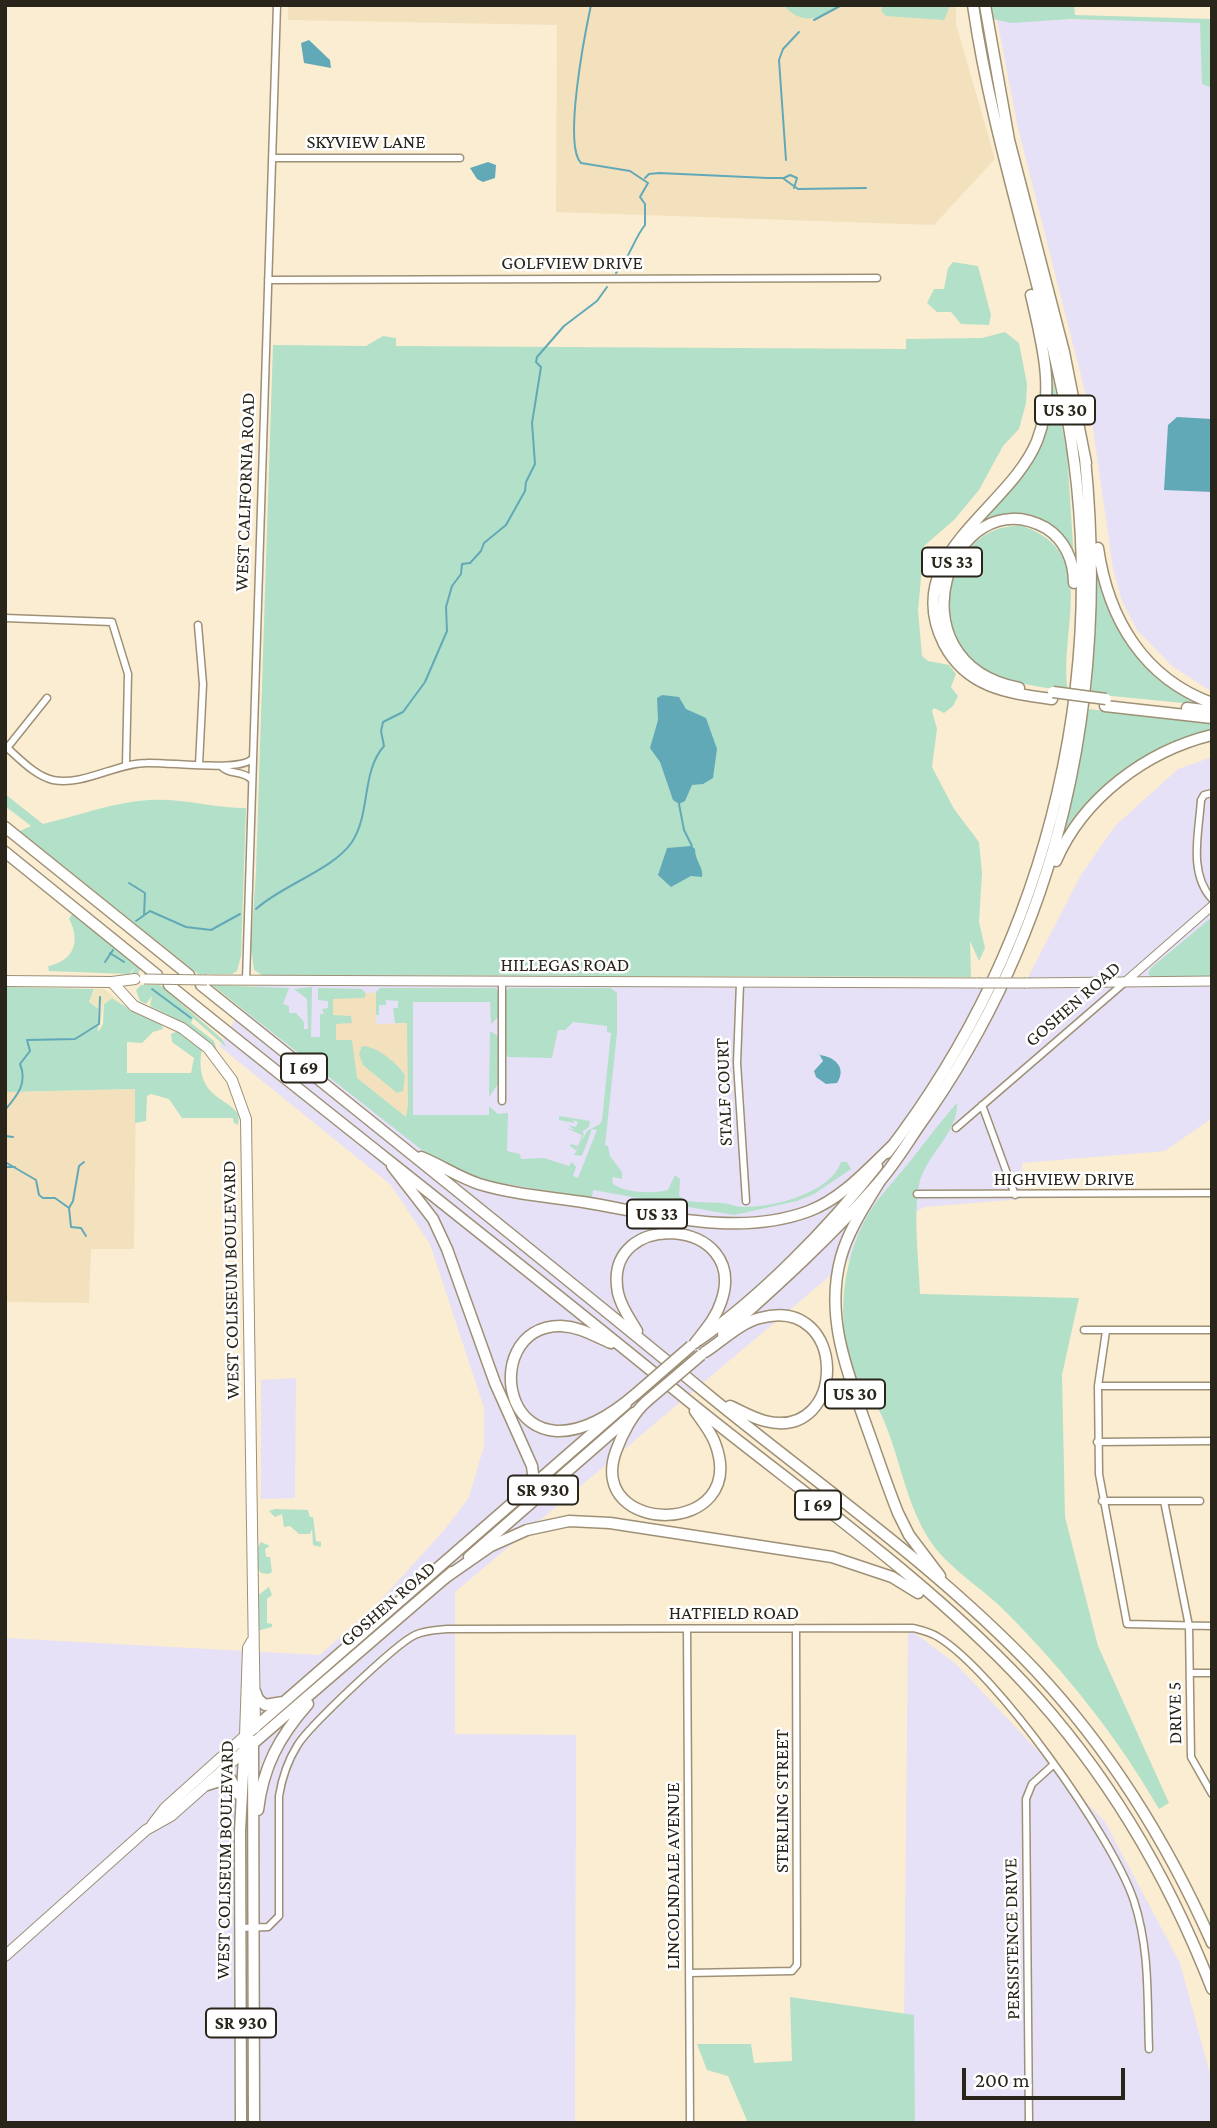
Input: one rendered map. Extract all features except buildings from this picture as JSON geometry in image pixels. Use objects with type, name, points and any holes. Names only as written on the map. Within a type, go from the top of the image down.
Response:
[{"type":"highway","name":"US 30","points":[[627,1350],[588,1331],[559,1326],[547,1328],[532,1335],[521,1346],[510,1375],[511,1390],[523,1415],[546,1431],[576,1431],[600,1421],[635,1395],[802,1249],[857,1191],[930,1092],[1000,967],[1029,895],[1064,772],[1081,641],[1079,522],[1070,440],[1053,350],[988,92],[972,5]]},
{"type":"highway","name":"US 30","points":[[955,1594],[909,1535],[898,1513],[844,1361],[836,1328],[834,1296],[840,1260],[854,1225],[880,1181],[936,1103],[973,1043],[1010,971],[1038,900],[1069,791],[1088,680],[1093,561],[1085,458],[1064,352],[1009,140],[985,5]]},
{"type":"highway","points":[[1010,186],[1047,372],[1046,408],[1037,441],[1020,472],[944,561],[935,592],[935,608],[943,641],[966,673],[992,689],[1052,696]]},
{"type":"highway","points":[[1085,458],[1103,577],[1118,619],[1132,643],[1158,672],[1186,692],[1212,703]]},
{"type":"highway","name":"US 33","points":[[1081,641],[1076,623],[1073,567],[1063,544],[1050,531],[1031,522],[1010,520],[990,525],[965,544],[950,566],[942,591],[944,619],[954,645],[969,664],[993,680],[1052,696],[1212,711]]},
{"type":"highway","points":[[1105,703],[1212,718]]},
{"type":"highway","points":[[1038,900],[1066,841],[1083,817],[1110,789],[1138,767],[1168,750],[1212,736]]},
{"type":"highway","points":[[5,827],[189,975]]},
{"type":"highway","points":[[5,852],[157,975]]},
{"type":"highway","name":"I 69","points":[[169,985],[379,1150],[947,1610],[1024,1683],[1111,1792],[1164,1881],[1212,1989]]},
{"type":"highway","name":"I 69","points":[[201,985],[955,1594],[1038,1673],[1102,1751],[1178,1871],[1212,1943]]},
{"type":"highway","name":"US 33","points":[[407,1151],[456,1175],[502,1190],[690,1220],[734,1223],[775,1221],[811,1210],[860,1177],[892,1146]]},
{"type":"highway","points":[[379,1150],[417,1196],[447,1249],[495,1383],[532,1466],[534,1482]]},
{"type":"highway","points":[[703,1353],[799,1267],[880,1181]]},
{"type":"highway","points":[[639,1337],[618,1292],[621,1264],[627,1252],[649,1235],[676,1231],[700,1240],[710,1248],[719,1260],[724,1274],[725,1288],[718,1311],[693,1345]]},
{"type":"highway","points":[[703,1353],[758,1318],[776,1315],[803,1323],[814,1332],[827,1355],[829,1367],[824,1393],[815,1405],[794,1420],[766,1422],[711,1397]]},
{"type":"highway","name":"GOSHEN ROAD","points":[[248,1741],[340,1668],[703,1353]]},
{"type":"highway","name":"SR 930","points":[[248,1741],[255,1728],[635,1395]]},
{"type":"highway","points":[[645,1403],[619,1444],[612,1461],[614,1476],[623,1498],[651,1516],[669,1518],[702,1504],[713,1491],[719,1474],[715,1442],[688,1400]]},
{"type":"highway","points":[[445,1578],[491,1546],[527,1530],[569,1521],[610,1523],[852,1562],[892,1577],[947,1610]]},
{"type":"highway","name":"SR 930","points":[[254,1855],[258,1808],[270,1756],[286,1729],[340,1668]]},
{"type":"highway","points":[[255,1691],[258,1699],[265,1705],[285,1702]]},
{"type":"highway","name":"WEST COLISEUM BOULEVARD","points":[[248,1741],[254,1855],[254,2123]]},
{"type":"highway","name":"WEST COLISEUM BOULEVARD","points":[[241,2123],[242,1753],[248,1741]]},
{"type":"highway","points":[[207,1785],[230,1778],[235,1785],[241,1808]]},
{"type":"main road","name":"HILLEGAS ROAD","points":[[5,981],[1212,981]]},
{"type":"main road","points":[[132,981],[129,997],[134,1006]]},
{"type":"main road","name":"WEST COLISEUM BOULEVARD","points":[[112,982],[134,1006],[182,1028],[208,1048],[232,1080],[246,1119],[255,1728]]},
{"type":"main road","name":"WEST COLISEUM BOULEVARD","points":[[248,1741],[248,1648],[252,1642]]},
{"type":"main road","name":"GOSHEN ROAD","points":[[5,1956],[152,1825],[164,1808],[248,1741]]},
{"type":"main road","name":"GOSHEN ROAD","points":[[152,1825],[171,1816],[242,1753]]},
{"type":"street","name":"WEST CALIFORNIA ROAD","points":[[246,980],[277,5]]},
{"type":"street","name":"SKYVIEW LANE","points":[[272,158],[460,158]]},
{"type":"street","name":"GOLFVIEW DRIVE","points":[[268,279],[877,278]]},
{"type":"street","points":[[5,618],[112,622],[128,674],[126,765]]},
{"type":"street","points":[[198,625],[202,676],[199,765]]},
{"type":"street","points":[[47,698],[6,747],[33,770],[52,780],[69,780],[126,765],[222,767],[247,764],[252,760]]},
{"type":"street","points":[[222,767],[228,771],[244,773],[251,779]]},
{"type":"street","points":[[1212,793],[1204,795],[1201,800],[1197,868],[1204,891],[1212,899]]},
{"type":"street","points":[[1204,891],[1212,885]]},
{"type":"street","name":"GOSHEN ROAD","points":[[956,1128],[1212,906]]},
{"type":"street","points":[[502,982],[502,1101]]},
{"type":"street","name":"STALF COURT","points":[[740,983],[737,1063],[746,1200]]},
{"type":"street","points":[[982,1105],[1015,1195]]},
{"type":"street","name":"HIGHVIEW DRIVE","points":[[917,1194],[1212,1193]]},
{"type":"street","points":[[1084,1331],[1212,1330]]},
{"type":"street","points":[[1106,1331],[1098,1386],[1097,1442],[1102,1501],[1127,1624],[1212,1626]]},
{"type":"street","points":[[1098,1386],[1212,1386]]},
{"type":"street","points":[[1097,1442],[1212,1441]]},
{"type":"street","points":[[1102,1501],[1200,1501]]},
{"type":"street","name":"DRIVE 5","points":[[1164,1501],[1189,1626],[1191,1757],[1212,1794]]},
{"type":"street","name":"STERLING STREET","points":[[690,1973],[792,1971],[797,1960],[796,1628]]},
{"type":"street","name":"HATFIELD ROAD","points":[[254,1929],[273,1926],[281,1912],[279,1796],[290,1757],[307,1732],[411,1637],[426,1631],[447,1629],[913,1628],[937,1636],[977,1670],[1053,1765],[1116,1857],[1144,1936],[1149,2049]]},
{"type":"street","name":"LINCOLNDALE AVENUE","points":[[688,1629],[690,2123]]},
{"type":"street","points":[[1190,1673],[1212,1673]]},
{"type":"street","name":"PERSISTENCE DRIVE","points":[[1030,2123],[1026,1799],[1032,1784],[1053,1765]]},
{"type":"street","points":[[240,1928],[254,1929]]},
{"type":"shaded area","points":[[288,5],[956,5],[956,24],[995,159],[934,225],[556,212],[557,25],[288,20]]},
{"type":"shaded area","points":[[997,19],[1212,20],[1212,692],[1172,666],[1137,630],[1122,601],[1113,568],[1091,415],[1018,128]]},
{"type":"shaded area","points":[[1212,757],[1212,1118],[1165,1151],[1022,1163],[1021,1199],[924,1207],[869,1243],[455,1592],[455,1734],[576,1735],[575,2123],[5,2123],[5,1638],[320,1655],[378,1603],[446,1528],[469,1497],[484,1446],[484,1408],[430,1244],[391,1185],[219,1046],[262,975],[1027,979],[1081,875],[1115,826],[1178,769]]},
{"type":"shaded area","points":[[333,992],[376,993],[376,1024],[407,1023],[413,1002],[413,1115],[417,1137],[350,1079],[333,1043]]},
{"type":"shaded area","points":[[136,1089],[134,1249],[91,1249],[89,1303],[5,1302],[5,1092]]},
{"type":"shaded area","points":[[296,1378],[295,1498],[261,1499],[261,1380]]},
{"type":"shaded area","points":[[908,1628],[956,1664],[1105,1822],[1180,1963],[1212,2081],[1212,2123],[903,2123]]},
{"type":"green space","points":[[783,5],[839,5],[818,17],[804,18],[790,12]]},
{"type":"green space","points":[[883,5],[950,6],[944,20],[886,16],[881,11]]},
{"type":"green space","points":[[991,5],[1074,5],[1075,15],[1212,19],[1212,88],[1202,84],[1200,23],[1070,19],[1011,23],[993,19]]},
{"type":"green space","points":[[953,262],[978,266],[991,315],[989,325],[961,324],[951,312],[937,312],[927,303],[934,289],[944,289],[948,268]]},
{"type":"green space","points":[[1005,332],[1019,343],[1027,384],[1026,403],[1019,429],[1003,446],[979,490],[954,520],[924,546],[918,610],[922,656],[928,661],[949,665],[956,674],[951,687],[958,696],[953,706],[944,713],[934,708],[932,711],[937,729],[932,767],[954,809],[979,842],[982,873],[979,922],[985,948],[979,961],[970,941],[971,977],[262,975],[254,970],[251,947],[256,871],[273,345],[366,346],[383,336],[396,338],[396,346],[906,349],[906,339],[982,338]]},
{"type":"green space","points":[[1048,352],[1067,453],[1074,560],[1068,544],[1058,532],[1047,523],[1034,518],[1005,518],[975,529],[1011,489],[1037,450],[1050,406]]},
{"type":"green space","points":[[1022,526],[1046,538],[1061,554],[1069,574],[1071,595],[1066,667],[1068,691],[1023,684],[990,672],[963,650],[953,628],[949,604],[952,580],[962,559],[977,541],[997,529]]},
{"type":"green space","points":[[1097,571],[1125,638],[1204,705],[1091,694]]},
{"type":"green space","points":[[1089,709],[1212,724],[1212,733],[1147,759],[1068,834],[1065,833]]},
{"type":"green space","points":[[5,794],[43,824],[136,801],[174,800],[246,808],[241,956],[237,971],[232,974],[198,974],[20,831],[31,826],[5,806]]},
{"type":"green space","points":[[72,914],[143,971],[140,969],[138,975],[131,974],[135,967],[129,974],[49,971],[48,966],[64,960],[73,949],[73,927],[69,919]]},
{"type":"green space","points":[[1212,917],[1212,979],[1153,978],[1148,974],[1151,968]]},
{"type":"green space","points":[[141,985],[160,985],[222,1039],[226,1047],[193,1018],[191,1023],[214,1041],[218,1054],[178,1020],[150,1006],[152,996],[146,1004],[140,1001],[136,990]]},
{"type":"green space","points":[[212,985],[289,988],[283,1004],[289,1006],[289,1013],[296,1013],[304,1022],[304,1029],[308,1029],[307,999],[294,989],[312,987],[311,1037],[320,1037],[320,1014],[324,1014],[322,1009],[328,1008],[328,1001],[318,1000],[318,988],[362,989],[366,994],[364,998],[333,999],[333,1015],[351,1016],[352,1023],[336,1024],[336,1040],[352,1040],[357,1078],[406,1117],[407,1023],[395,1023],[393,1008],[398,1008],[398,1001],[386,1000],[386,1005],[379,1005],[379,1015],[376,1015],[376,992],[380,988],[496,988],[498,1017],[491,1024],[490,1002],[413,1002],[413,1115],[489,1115],[489,1106],[498,1114],[508,1113],[507,1151],[520,1154],[521,1159],[544,1158],[569,1166],[572,1162],[576,1167],[573,1176],[578,1178],[597,1130],[592,1129],[582,1156],[574,1155],[587,1131],[602,1120],[611,1033],[607,1032],[607,1026],[573,1022],[565,1030],[558,1030],[552,1058],[508,1057],[505,1051],[506,991],[509,988],[611,988],[617,993],[617,1033],[605,1145],[622,1172],[622,1179],[612,1177],[613,1184],[632,1191],[662,1191],[668,1190],[675,1175],[680,1179],[679,1196],[684,1200],[754,1207],[784,1201],[813,1190],[835,1173],[841,1162],[847,1162],[851,1169],[814,1194],[797,1201],[734,1215],[593,1190],[592,1198],[482,1180],[432,1158]]},
{"type":"green space","points":[[5,987],[94,989],[89,1002],[99,1009],[98,1032],[103,1024],[104,1004],[112,998],[139,1015],[161,1023],[163,1029],[153,1032],[142,1043],[127,1042],[127,1073],[191,1073],[194,1058],[172,1042],[171,1034],[178,1031],[202,1048],[201,1067],[204,1081],[211,1091],[234,1109],[238,1116],[238,1125],[233,1118],[182,1118],[169,1099],[151,1094],[147,1096],[146,1121],[135,1123],[135,1089],[5,1092]]},
{"type":"green space","points":[[490,1031],[498,1036],[499,1083],[489,1097]]},
{"type":"green space","points":[[362,1046],[380,1052],[397,1065],[405,1075],[403,1091],[397,1093],[363,1065],[359,1054]]},
{"type":"green space","points":[[957,1103],[952,1125],[922,1174],[919,1185],[916,1225],[920,1294],[1079,1298],[1062,1375],[1065,1517],[1098,1646],[1169,1803],[1159,1809],[1126,1756],[1070,1682],[1007,1613],[954,1568],[927,1536],[912,1505],[878,1408],[863,1391],[853,1369],[847,1348],[843,1306],[849,1263],[855,1243],[877,1201]]},
{"type":"green space","points":[[559,1116],[590,1121],[589,1127],[582,1132],[584,1134],[577,1151],[570,1146],[578,1146],[582,1135],[566,1128],[575,1130],[568,1125],[576,1127],[578,1122],[559,1120]]},
{"type":"green space","points":[[308,1510],[310,1517],[313,1517],[316,1541],[321,1542],[321,1547],[313,1545],[312,1529],[310,1534],[299,1534],[290,1526],[284,1527],[282,1514],[275,1517],[269,1511]]},
{"type":"green space","points":[[261,1542],[270,1546],[265,1549],[266,1557],[270,1557],[272,1572],[268,1574],[261,1573],[256,1562]]},
{"type":"green space","points":[[269,1587],[272,1595],[267,1599],[267,1623],[272,1624],[272,1627],[257,1631],[257,1596]]},
{"type":"green space","points":[[790,1997],[914,2015],[915,2123],[748,2123],[728,2076],[707,2070],[697,2044],[751,2044],[754,2063],[792,2061]]},
{"type":"sand","points":[[54,988],[104,989],[125,1006],[112,998],[104,1004],[98,1032],[102,1005],[99,1005],[97,1022],[98,1007],[89,1002],[95,989]]},
{"type":"sand","points":[[130,1009],[164,1024],[165,1028],[157,1023]]},
{"type":"water","points":[[309,40],[330,60],[331,68],[304,63],[301,43]]},
{"type":"water","points":[[488,162],[496,165],[495,178],[483,182],[477,179],[470,168]]},
{"type":"water","points":[[1177,417],[1212,419],[1212,492],[1164,490],[1168,425]]},
{"type":"water","points":[[662,695],[679,697],[686,709],[706,718],[717,749],[713,778],[703,784],[692,785],[685,801],[679,804],[673,800],[660,762],[650,748],[658,720],[657,698]]},
{"type":"water","points":[[691,846],[695,849],[702,877],[691,876],[671,887],[658,875],[667,848]]},
{"type":"water","points":[[817,1050],[820,1055],[838,1064],[841,1073],[837,1083],[826,1084],[816,1077],[814,1071],[823,1061]]},
{"type":"waterway","points":[[591,5],[577,88],[574,135],[576,152],[581,163],[630,171],[648,183],[640,197],[645,204],[645,225],[616,273]]},
{"type":"waterway","points":[[814,20],[840,6]]},
{"type":"waterway","points":[[786,160],[779,60],[783,49],[799,32]]},
{"type":"waterway","points":[[645,178],[649,174],[659,173],[768,178],[784,178],[790,175],[797,178],[794,188]]},
{"type":"waterway","points":[[784,179],[798,189],[866,188]]},
{"type":"waterway","points":[[256,909],[279,892],[333,861],[352,842],[362,818],[372,768],[384,746],[381,731],[383,722],[403,712],[425,682],[447,631],[446,607],[452,586],[461,574],[462,564],[470,563],[481,551],[484,543],[506,525],[525,491],[526,482],[535,464],[532,423],[541,367],[536,362],[537,357],[564,326],[597,301],[607,287]]},
{"type":"waterway","points":[[679,804],[684,830],[692,846]]},
{"type":"waterway","points":[[129,883],[145,893],[144,915]]},
{"type":"waterway","points":[[136,921],[150,911],[186,927],[211,930],[240,914]]},
{"type":"waterway","points":[[105,962],[113,950]]},
{"type":"waterway","points":[[110,953],[124,962]]},
{"type":"waterway","points":[[152,989],[191,1018]]},
{"type":"waterway","points":[[5,1110],[22,1083],[20,1064],[30,1051],[27,1040],[75,1039],[99,1024],[100,997]]},
{"type":"waterway","points":[[5,1136],[13,1137]]},
{"type":"waterway","points":[[5,1162],[36,1180],[39,1195],[43,1198],[55,1198],[69,1208],[73,1201],[79,1166],[84,1162]]},
{"type":"waterway","points":[[5,1167],[15,1167]]},
{"type":"waterway","points":[[69,1208],[71,1227],[81,1228],[86,1236]]}]
